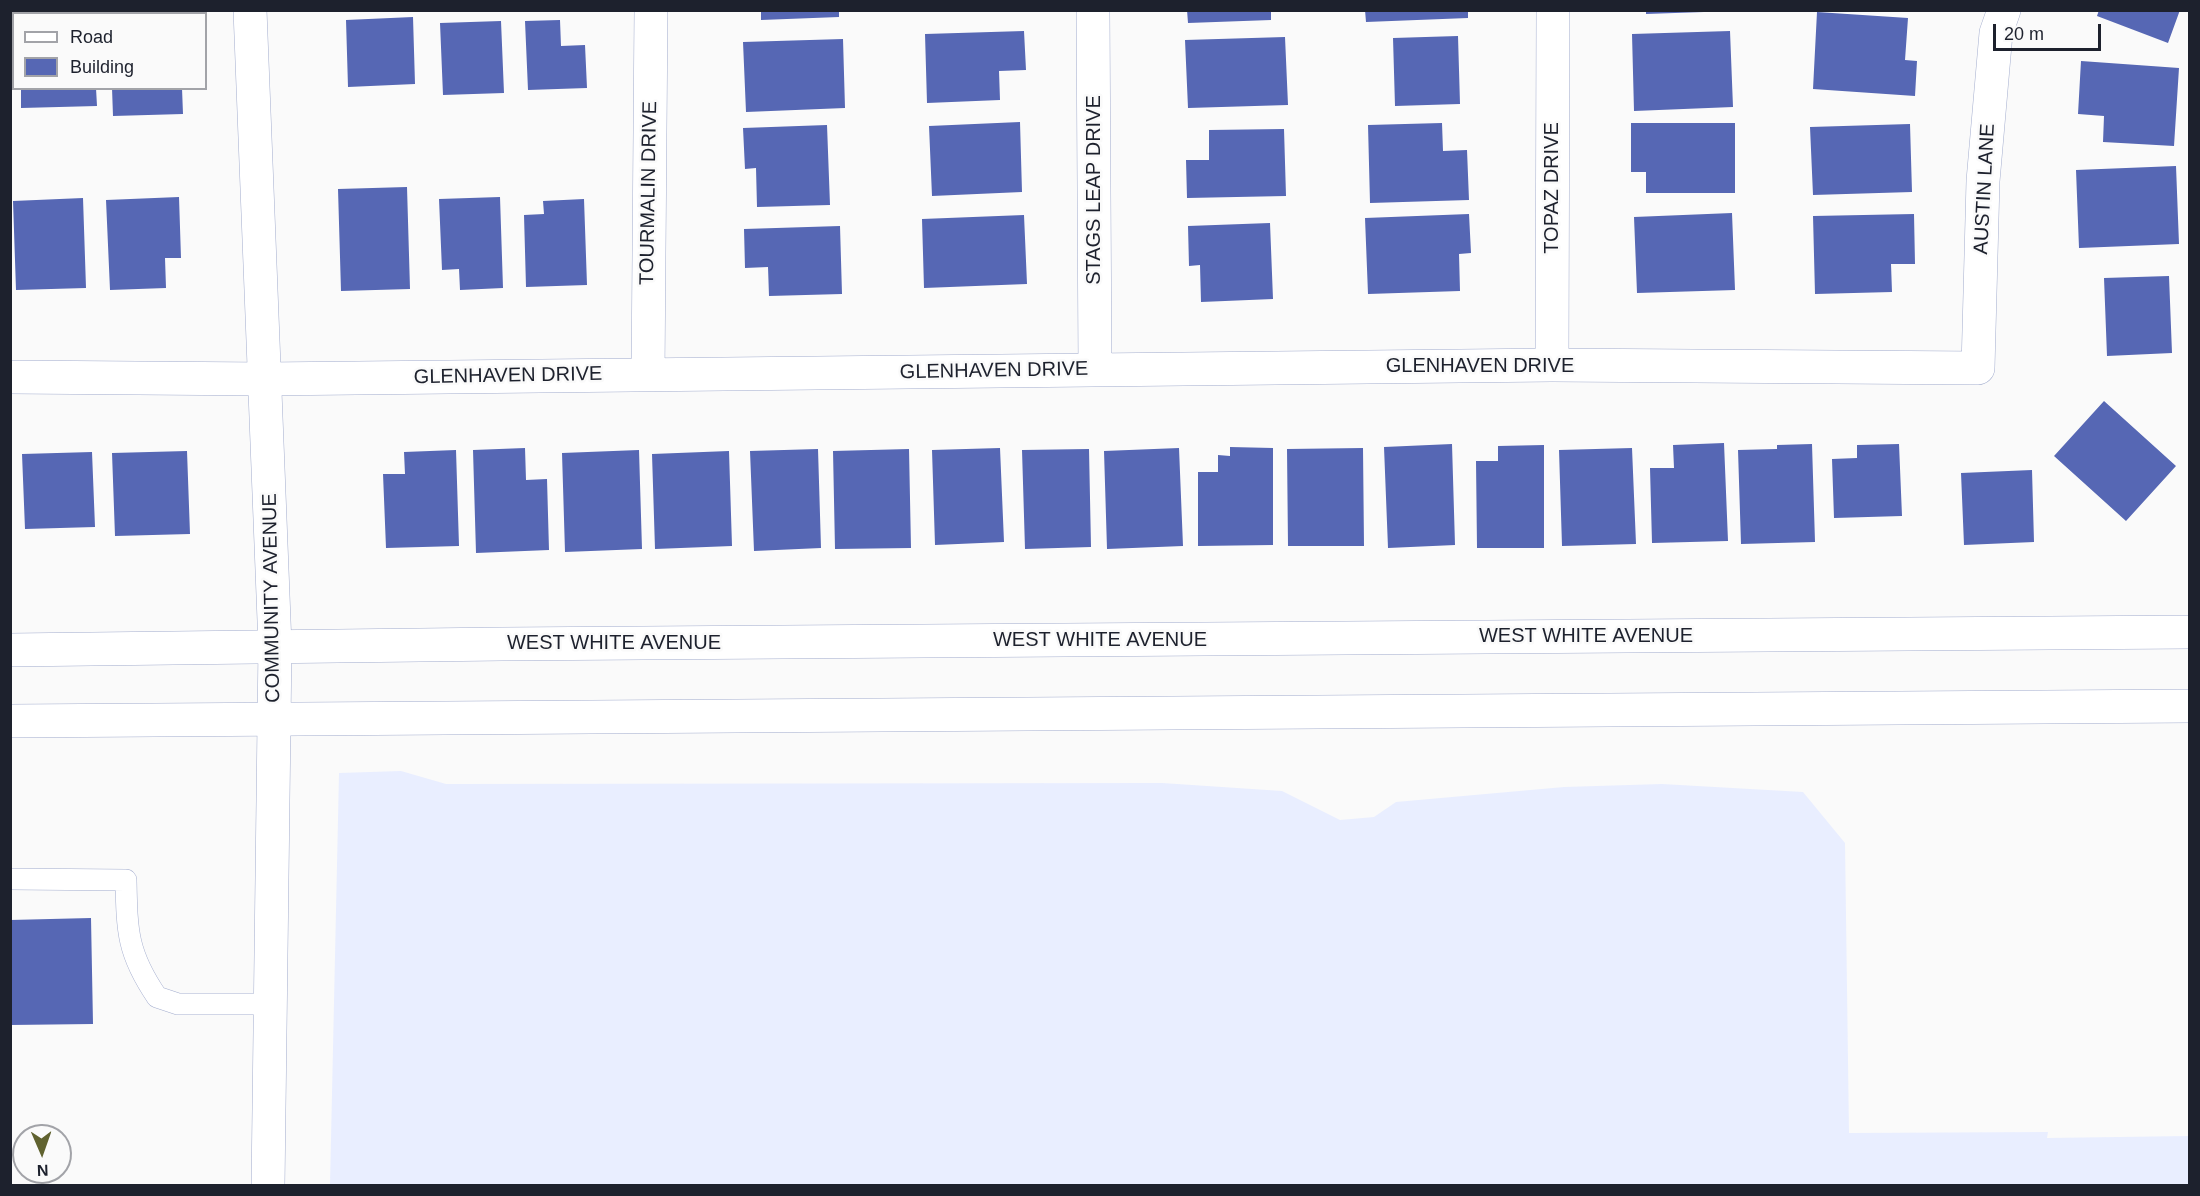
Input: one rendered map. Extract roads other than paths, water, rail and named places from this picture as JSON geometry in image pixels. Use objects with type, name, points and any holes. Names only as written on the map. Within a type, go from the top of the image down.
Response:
[{"type":"street","name":"COMMUNITY AVENUE","points":[[250,10],[275,646],[268,1185]]},
{"type":"street","name":"TOURMALIN DRIVE","points":[[648,375],[651,10]]},
{"type":"street","name":"STAGS LEAP DRIVE","points":[[1093,10],[1095,370]]},
{"type":"street","name":"TOPAZ DRIVE","points":[[1552,365],[1553,10]]},
{"type":"street","name":"AUSTIN LANE","points":[[1978,368],[1983,181],[1996,33],[2004,10]]},
{"type":"street","name":"GLENHAVEN DRIVE","points":[[10,377],[265,379],[1552,365],[1978,368]]},
{"type":"street","name":"WEST WHITE AVENUE","points":[[10,650],[275,646],[2190,632]]},
{"type":"street","points":[[10,721],[274,717],[2190,706]]},
{"type":"lane","points":[[10,879],[126,880],[127,931],[134,957],[157,997],[178,1004],[270,1004]]}]
